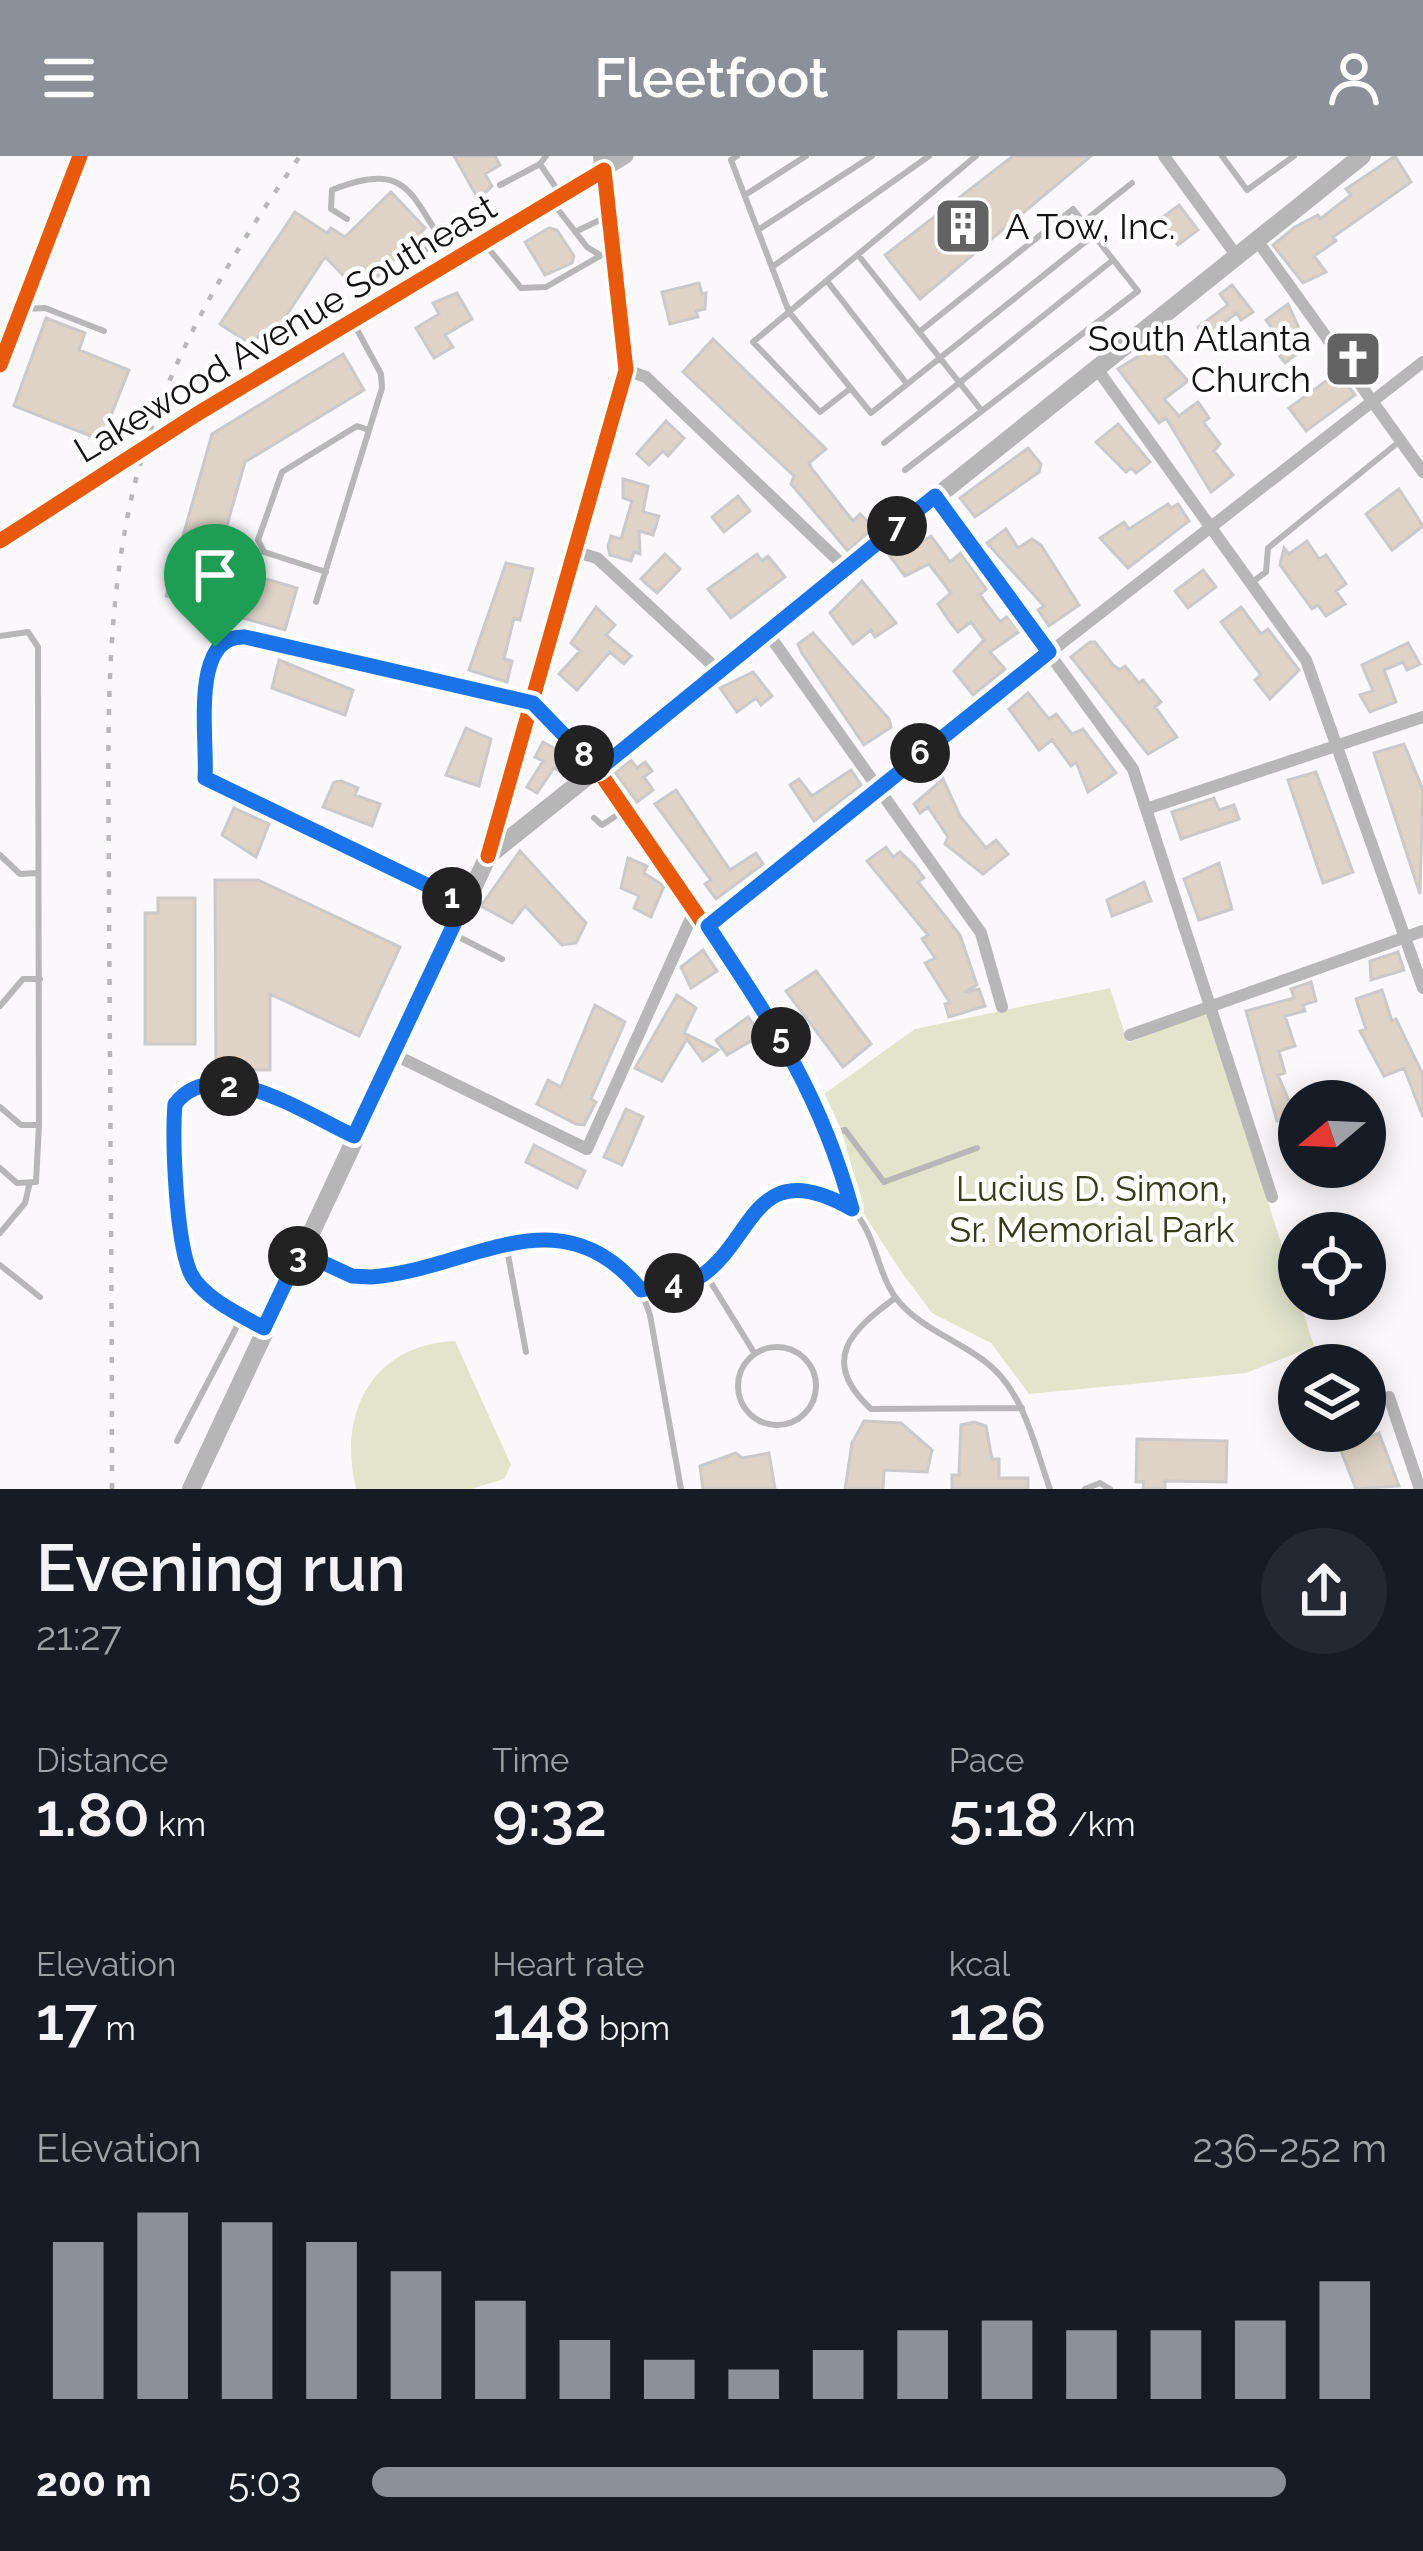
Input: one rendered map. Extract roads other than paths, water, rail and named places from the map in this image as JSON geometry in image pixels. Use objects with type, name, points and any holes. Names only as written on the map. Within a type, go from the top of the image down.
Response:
[{"type":"main road","points":[[488,856],[1361,156]]},
{"type":"main road","points":[[190,1489],[488,856],[626,370],[607,254],[610,215],[603,163]]},
{"type":"street","points":[[0,365],[80,156]]},
{"type":"street","name":"Lakewood Avenue Southeast","points":[[0,541],[197,414],[556,198],[603,163],[626,156]]},
{"type":"street","points":[[1164,156],[1236,255]]},
{"type":"street","points":[[1256,239],[1423,472]]},
{"type":"street","points":[[708,926],[1210,525],[1423,362]]},
{"type":"street","points":[[1096,366],[1306,660],[1423,988]]},
{"type":"street","points":[[626,370],[646,377],[846,568]]},
{"type":"street","points":[[935,496],[1133,769],[1272,1197]]},
{"type":"street","points":[[576,552],[597,558],[719,671]]},
{"type":"street","points":[[767,632],[981,933],[1002,1007]]},
{"type":"street","points":[[464,903],[205,778],[208,663],[215,647],[231,636],[533,703],[598,770],[797,1060],[831,1134],[852,1209]]},
{"type":"street","points":[[1146,809],[1423,717]]},
{"type":"street","points":[[392,1054],[586,1149],[696,907]]},
{"type":"street","points":[[1130,1035],[1423,931]]},
{"type":"street","points":[[1389,1397],[1416,1454],[1420,1489]]},
{"type":"lane","points":[[737,156],[731,160],[789,312],[871,413],[1094,236]]},
{"type":"lane","points":[[745,195],[806,156]]},
{"type":"lane","points":[[758,230],[872,156]]},
{"type":"lane","points":[[772,267],[929,156]]},
{"type":"lane","points":[[851,388],[820,412],[753,342],[976,156]]},
{"type":"lane","points":[[1225,157],[1247,190],[1294,156]]},
{"type":"lane","points":[[484,242],[520,288],[546,287],[607,254],[575,232],[543,160],[500,185]]},
{"type":"lane","points":[[347,219],[331,209],[332,190],[366,171],[397,174],[411,185],[456,259]]},
{"type":"lane","points":[[1083,222],[1132,183]]},
{"type":"lane","points":[[905,470],[1138,291],[1073,209],[919,332]]},
{"type":"lane","points":[[575,232],[610,215]]},
{"type":"lane","points":[[401,268],[440,239]]},
{"type":"lane","points":[[858,255],[982,411]]},
{"type":"lane","points":[[884,443],[1113,260]]},
{"type":"lane","points":[[827,280],[907,384]]},
{"type":"lane","points":[[22,309],[45,308],[104,331]]},
{"type":"lane","points":[[316,602],[382,388],[381,374],[352,321]]},
{"type":"lane","points":[[326,572],[264,552],[258,540],[275,483],[282,472],[357,426],[369,430]]},
{"type":"lane","points":[[1251,583],[1266,572],[1268,548],[1401,440]]},
{"type":"lane","points":[[0,636],[28,632],[38,647],[40,979],[39,1171],[25,1203],[0,1233]]},
{"type":"lane","points":[[595,818],[602,825],[626,809]]},
{"type":"lane","points":[[0,855],[20,874],[38,873]]},
{"type":"lane","points":[[450,932],[502,959]]},
{"type":"lane","points":[[0,1006],[23,979],[40,979]]},
{"type":"lane","points":[[264,1328],[242,1316],[190,1272],[176,1163],[175,1104],[187,1089],[204,1084],[249,1088],[354,1136]]},
{"type":"lane","points":[[0,1107],[21,1125],[39,1125]]},
{"type":"lane","points":[[831,1134],[845,1130],[857,1139],[884,1182],[977,1148]]},
{"type":"lane","points":[[0,1168],[29,1185]]},
{"type":"lane","points":[[641,1290],[705,1273],[760,1202],[796,1192],[836,1199],[852,1209],[871,1233],[895,1298],[913,1316],[990,1365],[1022,1408],[1049,1489]]},
{"type":"lane","points":[[300,1252],[352,1276],[371,1277],[544,1238],[575,1244],[611,1262],[641,1290],[681,1489]]},
{"type":"lane","points":[[506,1244],[526,1352]]},
{"type":"lane","points":[[0,1264],[40,1297]]},
{"type":"lane","points":[[705,1273],[755,1354]]},
{"type":"lane","points":[[895,1298],[855,1328],[846,1345],[848,1375],[871,1409],[992,1412],[1022,1408]]},
{"type":"lane","points":[[176,1441],[242,1316]]},
{"type":"lane","points":[[790,1348],[812,1367],[816,1396],[802,1418],[775,1426],[760,1422],[743,1406],[740,1373],[755,1354],[790,1348]]},
{"type":"lane","points":[[1085,1489],[1100,1483],[1110,1489]]},
{"type":"railway","points":[[112,1489],[109,723],[122,547],[149,435],[178,361],[234,256],[300,156]]},
{"type":"place","name":"A Tow, Inc.","points":[[963,226]]},
{"type":"place","name":"South Atlanta Church","points":[[1353,359]]},
{"type":"park label","name":"Lucius D. Simon, Sr. Memorial Park","points":[[1092,1208]]}]
